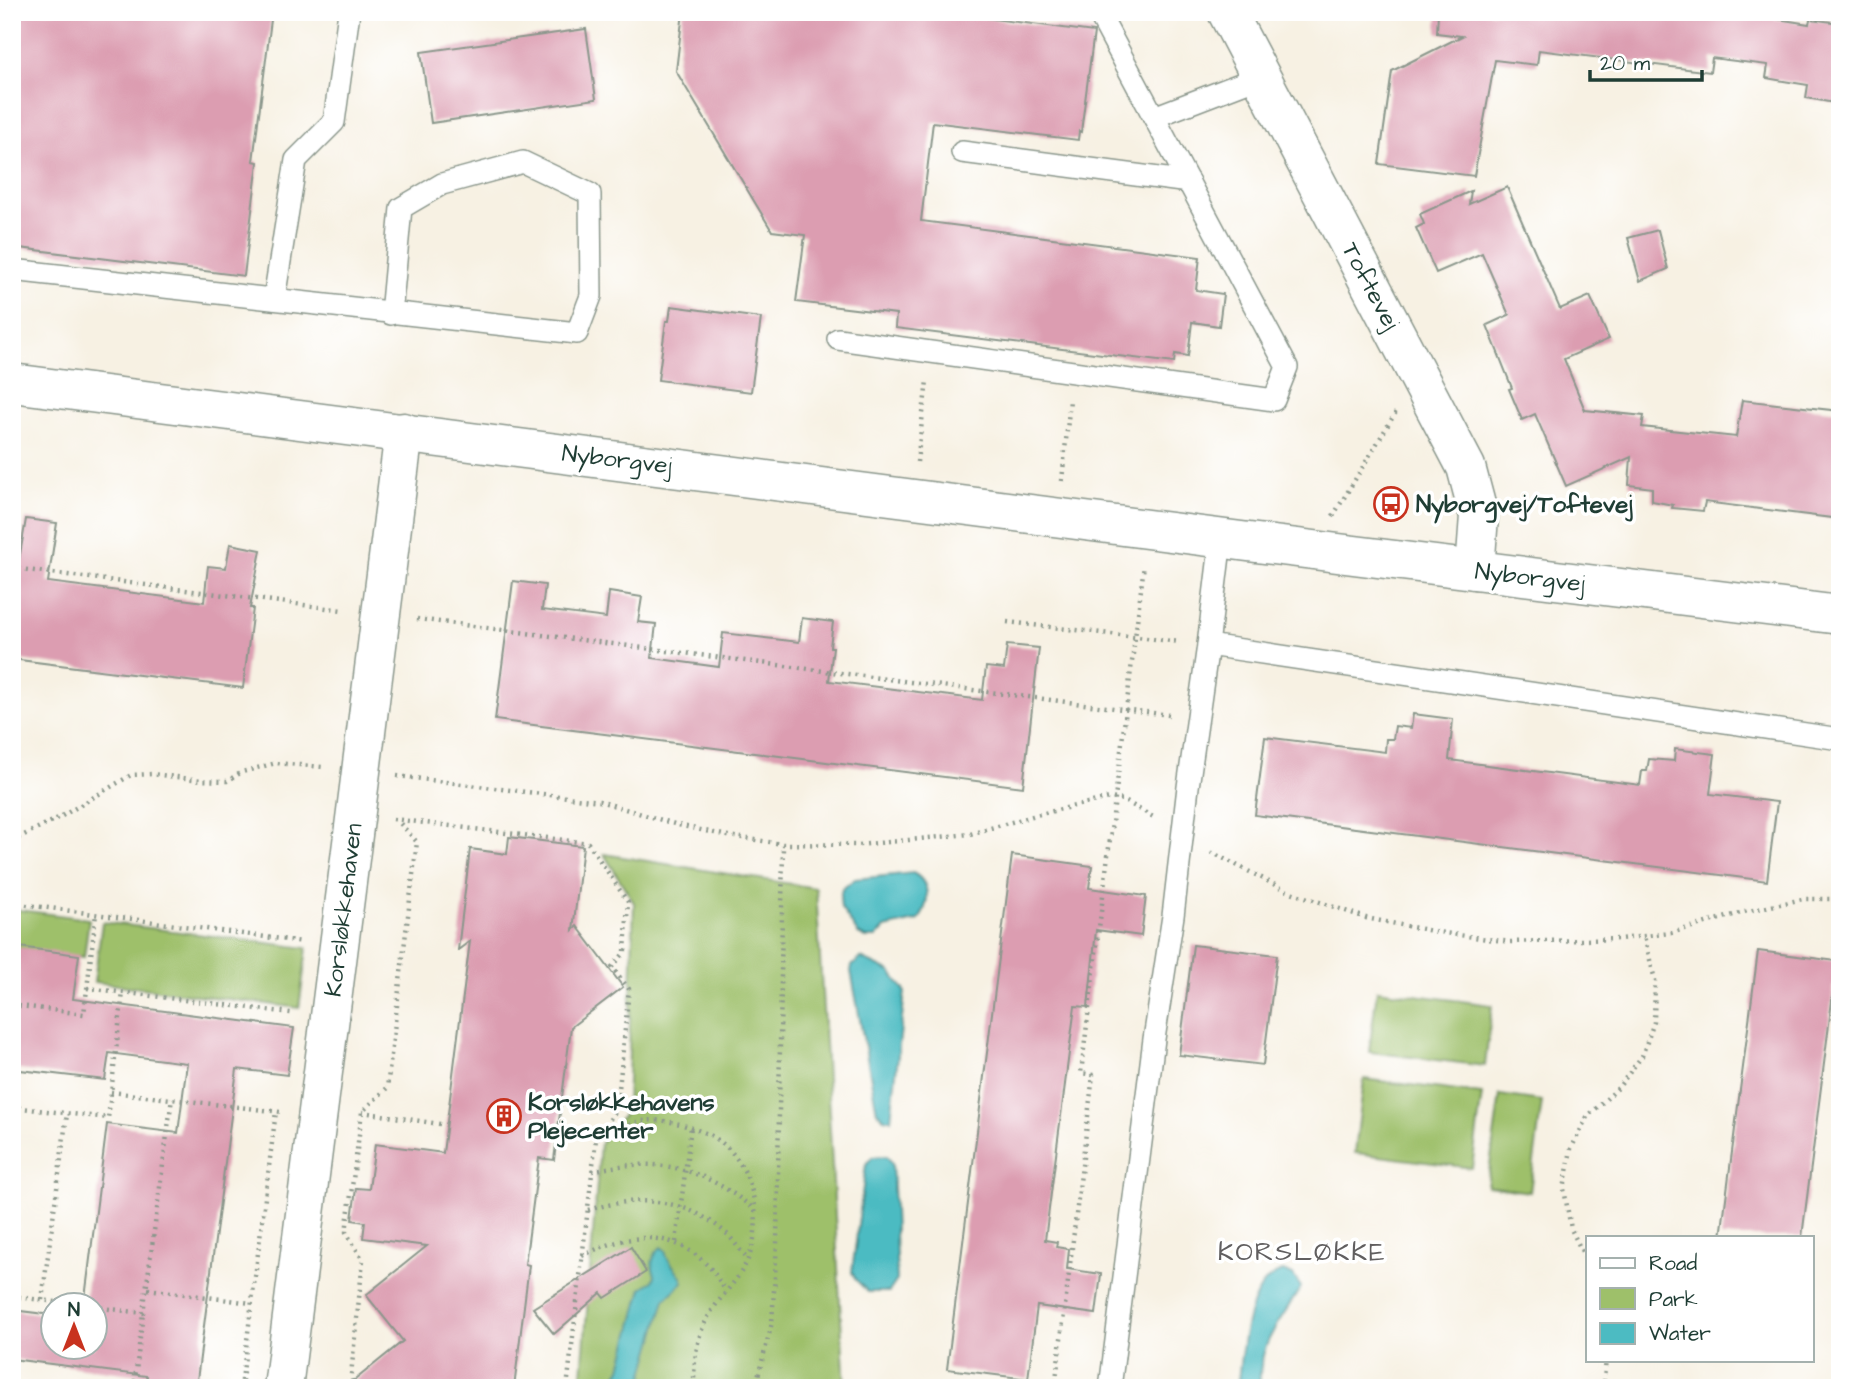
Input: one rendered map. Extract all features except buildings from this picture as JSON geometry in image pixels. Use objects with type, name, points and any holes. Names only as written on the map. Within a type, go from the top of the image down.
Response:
[{"type":"street","name":"Toftevej","points":[[1227,12],[1466,467],[1479,516],[1475,570]]},
{"type":"street","name":"Nyborgvej","points":[[12,383],[1221,539],[1840,615]]},
{"type":"street","name":"Korsløkkehaven","points":[[284,1388],[404,432]]},
{"type":"lane","points":[[274,299],[296,160],[334,122],[349,12]]},
{"type":"lane","points":[[838,340],[1274,400],[1287,367],[1098,12]]},
{"type":"lane","points":[[1154,117],[1261,76]]},
{"type":"lane","points":[[962,152],[1189,183]]},
{"type":"lane","points":[[12,270],[391,314],[576,332],[591,296],[590,194],[523,162],[442,184],[401,208],[391,314]]},
{"type":"lane","points":[[1110,1388],[1221,539]]},
{"type":"lane","points":[[1208,645],[1840,739]]},
{"type":"path","points":[[912,498],[931,352]]},
{"type":"path","points":[[1058,516],[1073,371]]},
{"type":"path","points":[[1312,550],[1418,376]]},
{"type":"path","points":[[1055,1388],[1093,1075],[1081,1073],[1128,710],[1148,529]]},
{"type":"path","points":[[12,568],[1198,719]]},
{"type":"path","points":[[1007,622],[1208,645]]},
{"type":"path","points":[[12,841],[62,816],[131,775],[152,774],[227,781],[242,772],[276,763],[599,802],[678,825],[783,844],[858,845],[946,838],[1109,798],[1123,800],[1214,854],[1285,890],[1366,918],[1437,932],[1510,942],[1620,939],[1671,933],[1744,912],[1803,899],[1840,899]]},
{"type":"path","points":[[355,815],[588,843],[628,902],[625,951],[612,967],[629,989],[617,1109],[596,1139],[567,1388]]},
{"type":"path","points":[[354,1388],[351,1375],[363,1260],[346,1232],[362,1112],[387,1088],[417,842],[397,820]]},
{"type":"path","points":[[755,1388],[772,1323],[777,1243],[783,844]]},
{"type":"path","points":[[12,903],[339,947]]},
{"type":"path","points":[[12,1005],[84,1014],[96,914]]},
{"type":"path","points":[[1586,1260],[1572,1229],[1564,1189],[1572,1149],[1587,1117],[1618,1088],[1642,1056],[1654,1023],[1655,980],[1644,936]]},
{"type":"path","points":[[87,988],[330,1017]]},
{"type":"path","points":[[12,1107],[108,1118],[123,992]]},
{"type":"path","points":[[111,1091],[286,1112],[319,1107],[446,1125]]},
{"type":"path","points":[[135,1388],[172,1098]]},
{"type":"path","points":[[12,1163],[19,1108]]},
{"type":"path","points":[[241,1388],[276,1111]]},
{"type":"path","points":[[43,1292],[67,1114]]},
{"type":"path","points":[[596,1139],[622,1124],[652,1119],[691,1127],[715,1136],[740,1161],[754,1194],[757,1229],[748,1260],[704,1324],[694,1361],[694,1388]]},
{"type":"path","points":[[676,1242],[691,1127]]},
{"type":"path","points":[[592,1171],[620,1165],[648,1164],[686,1169],[732,1190],[755,1210]]},
{"type":"path","points":[[588,1210],[614,1202],[642,1200],[681,1206],[701,1215],[727,1235],[748,1260]]},
{"type":"path","points":[[582,1256],[608,1243],[636,1237],[676,1242],[710,1269],[726,1291]]},
{"type":"path","points":[[148,1289],[293,1309]]},
{"type":"path","points":[[12,1296],[38,1299]]},
{"type":"path","points":[[108,1309],[144,1313]]},
{"type":"path","points":[[1603,1388],[1606,1362]]},
{"type":"green space","points":[[604,854],[816,888],[845,1388],[581,1388],[600,1144],[627,1110],[634,903]]},
{"type":"green space","points":[[12,909],[89,919],[84,957],[12,947]]},
{"type":"green space","points":[[102,922],[307,948],[299,1008],[94,982]]},
{"type":"green space","points":[[1377,990],[1492,1005],[1485,1066],[1369,1052]]},
{"type":"green space","points":[[1364,1079],[1482,1094],[1472,1168],[1355,1153]]},
{"type":"green space","points":[[1500,1095],[1542,1101],[1530,1192],[1487,1186]]},
{"type":"water","points":[[913,873],[923,882],[927,894],[919,920],[885,928],[876,938],[866,938],[858,934],[841,908],[842,889],[855,879]]},
{"type":"water","points":[[861,958],[891,972],[905,991],[891,1119],[885,1119],[877,1112],[851,971],[852,966]]},
{"type":"water","points":[[887,1156],[892,1163],[897,1280],[889,1292],[868,1292],[852,1272],[866,1164],[872,1157]]},
{"type":"water","points":[[661,1247],[683,1282],[665,1299],[640,1388],[609,1388],[621,1368],[642,1288],[653,1281],[653,1260]]},
{"type":"water","points":[[1283,1271],[1293,1275],[1301,1287],[1266,1346],[1260,1372],[1260,1388],[1237,1388],[1243,1339],[1253,1304],[1260,1289],[1270,1278]]},
{"type":"place","name":"Nyborgvej/Toftevej","points":[[1391,504]]},
{"type":"place","name":"Korsløkkehavens Plejecenter","points":[[504,1116]]},
{"type":"district","name":"KORSLØKKE","points":[[1302,1251]]}]
